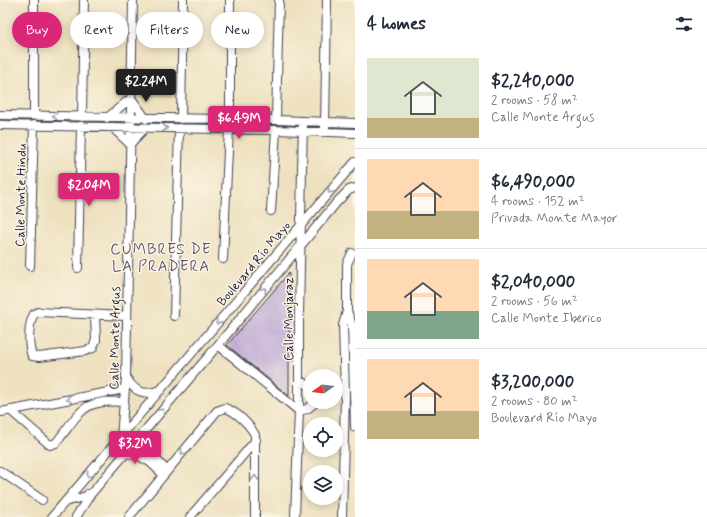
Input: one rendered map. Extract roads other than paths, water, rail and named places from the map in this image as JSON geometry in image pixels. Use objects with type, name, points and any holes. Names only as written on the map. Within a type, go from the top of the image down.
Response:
[{"type":"street","points":[[34,0],[34,116]]},
{"type":"street","points":[[82,117],[84,0]]},
{"type":"street","name":"Calle Monte Argus","points":[[121,437],[126,376],[133,0]]},
{"type":"street","points":[[181,119],[183,0]]},
{"type":"street","points":[[230,0],[230,119]]},
{"type":"street","points":[[276,120],[279,0]]},
{"type":"street","points":[[325,132],[327,0]]},
{"type":"street","points":[[107,118],[132,98],[146,119]]},
{"type":"street","points":[[0,115],[130,119],[276,120],[355,123]]},
{"type":"street","name":"Calle Monjaraz","points":[[295,517],[300,381],[300,246],[302,225],[303,122]]},
{"type":"street","points":[[0,125],[276,130],[355,133]]},
{"type":"street","name":"Calle Monte Hindu","points":[[30,266],[34,125]]},
{"type":"street","points":[[78,268],[81,126]]},
{"type":"street","points":[[112,127],[130,144],[145,128]]},
{"type":"street","points":[[174,316],[179,128]]},
{"type":"street","points":[[223,259],[229,129]]},
{"type":"street","points":[[271,211],[276,130]]},
{"type":"street","name":"Boulevard Río Mayo","points":[[52,517],[116,444],[355,162]]},
{"type":"street","name":"Boulevard Río Mayo","points":[[76,517],[90,495],[337,202],[349,190],[355,188]]},
{"type":"street","points":[[342,517],[345,395],[343,325],[347,311],[347,264],[352,253]]},
{"type":"street","points":[[347,311],[352,325],[355,427]]},
{"type":"street","points":[[95,315],[96,340],[93,348],[85,351],[39,357],[32,356],[30,346],[31,321],[34,314],[43,312],[126,316]]},
{"type":"street","points":[[218,345],[299,411],[307,409]]},
{"type":"street","points":[[126,376],[133,388],[139,392],[146,394],[161,390]]},
{"type":"street","points":[[169,380],[178,391]]},
{"type":"street","points":[[345,395],[353,387]]},
{"type":"street","points":[[1,412],[94,399],[125,389]]},
{"type":"street","points":[[345,395],[354,404]]},
{"type":"street","points":[[10,410],[46,443],[54,444],[86,406],[94,399],[124,402]]},
{"type":"street","points":[[129,517],[217,411],[222,408],[233,412],[249,426],[256,440],[254,516]]},
{"type":"street","points":[[143,432],[149,452],[166,473]]},
{"type":"street","points":[[190,517],[256,440]]},
{"type":"street","points":[[116,444],[126,453],[144,459],[166,473]]},
{"type":"street","points":[[0,471],[42,500]]},
{"type":"street","points":[[79,486],[90,495]]},
{"type":"street","points":[[65,502],[90,495]]},
{"type":"district","name":"CUMBRES DE LA PRADERA","points":[[161,258]]}]
